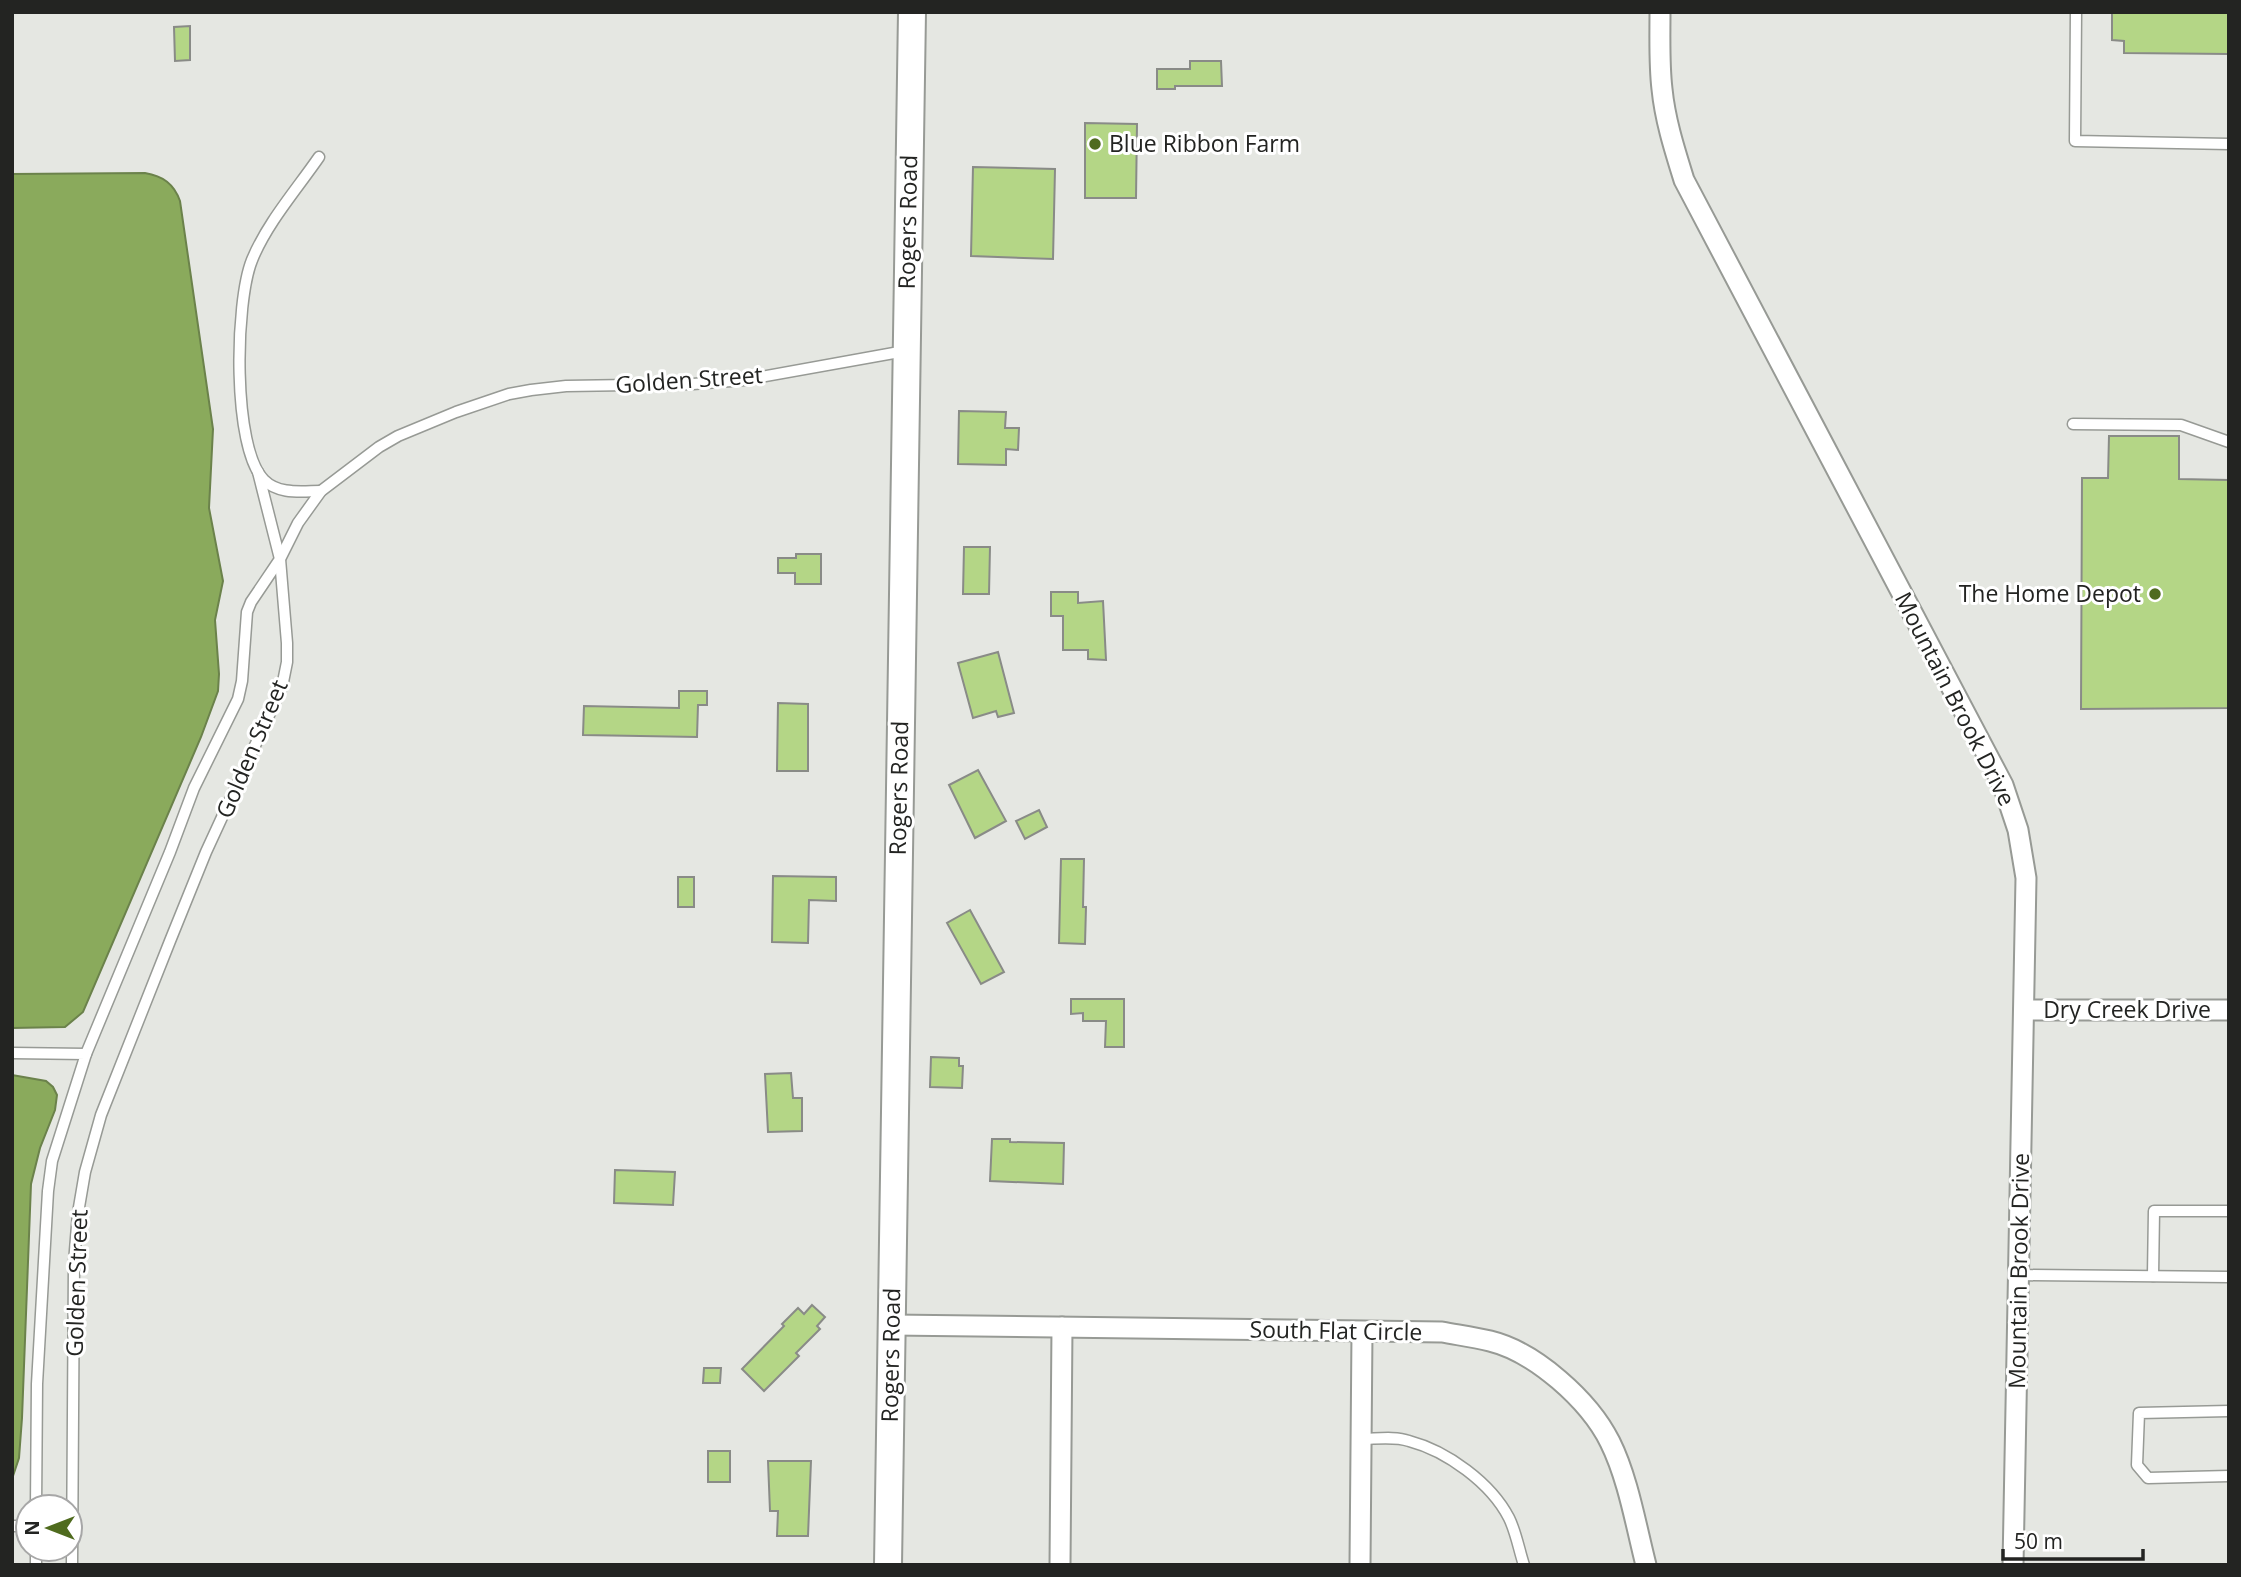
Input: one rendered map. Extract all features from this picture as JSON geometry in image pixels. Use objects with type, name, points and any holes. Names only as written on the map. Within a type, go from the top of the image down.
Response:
[{"type":"street","name":"Rogers Road","points":[[888,1565],[912,12]]},
{"type":"street","name":"Mountain Brook Drive","points":[[1660,12],[1662,93],[1684,180],[2003,785],[2018,830],[2026,878],[2013,1565]]},
{"type":"street","name":"Dry Creek Drive","points":[[2024,1010],[2229,1010]]},
{"type":"street","name":"South Flat Circle","points":[[892,1325],[1443,1332],[1492,1342],[1538,1362],[1580,1400],[1609,1441],[1626,1489],[1646,1565]]},
{"type":"street","points":[[1060,1565],[1062,1327]]},
{"type":"street","points":[[1360,1565],[1362,1332]]},
{"type":"lane","points":[[2076,12],[2075,141],[2229,144]]},
{"type":"lane","points":[[280,559],[258,472],[247,442],[239,345],[244,288],[258,247],[320,157]]},
{"type":"lane","name":"Golden Street","points":[[36,1493],[37,1384],[52,1161],[86,1054],[194,788],[238,699],[242,681],[247,612],[251,602],[280,559],[298,523],[321,491],[398,436],[456,411],[509,394],[566,386],[693,384],[744,380],[906,351]]},
{"type":"lane","points":[[2073,424],[2181,425],[2229,442]]},
{"type":"lane","points":[[258,472],[278,489],[321,491]]},
{"type":"lane","name":"Golden Street","points":[[72,1565],[74,1263],[85,1172],[101,1115],[206,852],[282,687],[287,662],[287,643],[280,559]]},
{"type":"lane","points":[[12,1053],[86,1054]]},
{"type":"lane","points":[[2154,1276],[2154,1211],[2229,1211]]},
{"type":"lane","points":[[2019,1275],[2229,1277]]},
{"type":"lane","points":[[2229,1411],[2139,1413],[2137,1465],[2148,1478],[2229,1476]]},
{"type":"lane","points":[[1361,1439],[1408,1440],[1461,1466],[1488,1489],[1510,1518],[1524,1565]]},
{"type":"shaded area","points":[[145,173],[167,182],[180,201],[213,429],[209,508],[223,581],[215,620],[218,691],[201,737],[83,1012],[65,1027],[12,1028],[12,174]]},
{"type":"shaded area","points":[[12,1075],[46,1081],[57,1095],[55,1110],[40,1148],[31,1184],[22,1418],[19,1458],[12,1479]]},
{"type":"building","points":[[2112,12],[2229,12],[2229,54],[2124,53],[2124,41],[2112,40]]},
{"type":"building","points":[[190,26],[190,60],[175,61],[174,27]]},
{"type":"building","points":[[1190,61],[1221,61],[1222,86],[1175,86],[1175,89],[1157,89],[1157,69],[1190,69]]},
{"type":"building","points":[[1085,123],[1137,124],[1136,198],[1085,198]]},
{"type":"building","points":[[973,167],[1055,169],[1053,259],[971,256]]},
{"type":"building","points":[[959,411],[1006,412],[1005,428],[1019,428],[1018,450],[1006,449],[1006,465],[958,464]]},
{"type":"building","name":"The Home Depot","points":[[2109,436],[2179,436],[2179,479],[2229,480],[2229,708],[2081,709],[2082,478],[2108,478]]},
{"type":"building","points":[[964,547],[990,547],[989,594],[963,594]]},
{"type":"building","points":[[796,554],[821,554],[821,584],[795,584],[795,573],[778,573],[778,558],[796,558]]},
{"type":"building","points":[[1051,592],[1078,592],[1078,603],[1103,601],[1106,660],[1088,659],[1088,650],[1063,650],[1063,616],[1051,616]]},
{"type":"building","points":[[998,652],[1014,713],[998,717],[996,711],[973,718],[958,663]]},
{"type":"building","points":[[679,691],[707,691],[707,705],[698,705],[697,737],[583,735],[584,706],[679,708]]},
{"type":"building","points":[[778,703],[808,704],[808,771],[777,771]]},
{"type":"building","points":[[978,770],[1006,821],[975,838],[949,785]]},
{"type":"building","points":[[1039,810],[1047,827],[1025,839],[1016,821]]},
{"type":"building","points":[[1061,859],[1084,859],[1085,944],[1059,943]]},
{"type":"building","points":[[773,876],[836,877],[836,901],[809,900],[808,943],[772,942]]},
{"type":"building","points":[[678,877],[694,877],[694,907],[678,907]]},
{"type":"building","points":[[970,910],[1004,972],[981,984],[947,923]]},
{"type":"building","points":[[1071,999],[1124,999],[1124,1047],[1105,1047],[1106,1021],[1083,1021],[1083,1013],[1071,1014]]},
{"type":"building","points":[[931,1057],[959,1058],[959,1066],[963,1066],[962,1088],[930,1087]]},
{"type":"building","points":[[791,1073],[793,1098],[802,1098],[802,1131],[768,1132],[765,1074]]},
{"type":"building","points":[[992,1139],[1064,1143],[1063,1184],[990,1181]]},
{"type":"building","points":[[615,1170],[675,1172],[673,1205],[614,1203]]},
{"type":"building","points":[[812,1305],[825,1317],[817,1326],[820,1329],[796,1353],[799,1356],[764,1391],[742,1369],[798,1308],[804,1314]]},
{"type":"building","points":[[704,1368],[721,1368],[720,1383],[703,1383]]},
{"type":"building","points":[[708,1451],[730,1451],[730,1482],[708,1482]]},
{"type":"building","points":[[768,1461],[811,1461],[808,1536],[777,1536],[778,1511],[770,1511]]},
{"type":"place","name":"Blue Ribbon Farm","points":[[1095,144]]},
{"type":"place","name":"The Home Depot","points":[[2155,594]]}]
